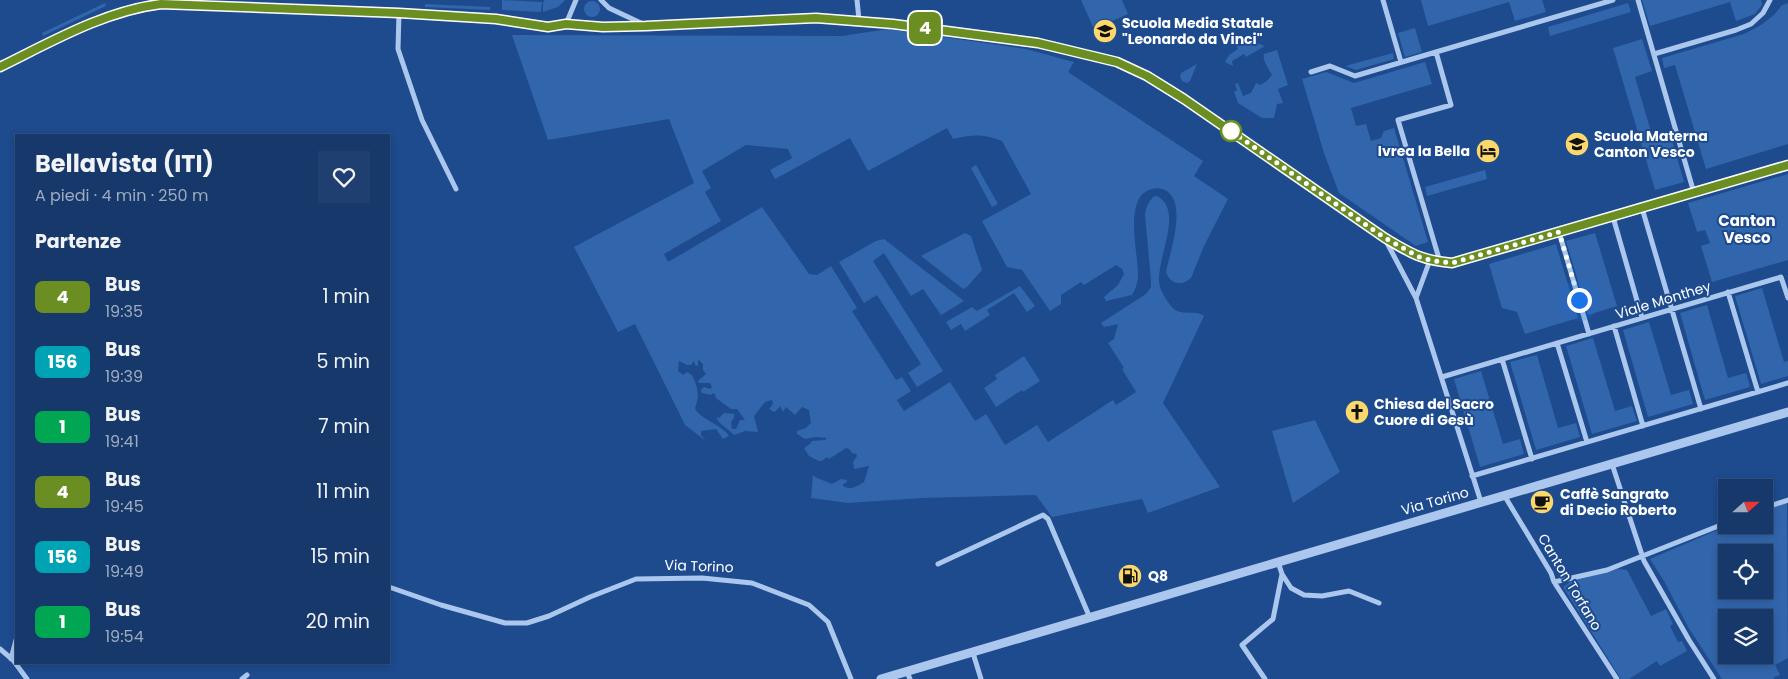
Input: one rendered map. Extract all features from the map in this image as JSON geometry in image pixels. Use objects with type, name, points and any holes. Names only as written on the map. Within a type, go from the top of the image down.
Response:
[{"type":"street","points":[[566,24],[576,0]]},
{"type":"street","points":[[601,0],[609,8],[646,26]]},
{"type":"street","points":[[857,0],[859,20]]},
{"type":"street","points":[[1383,0],[1401,62]]},
{"type":"street","points":[[1311,72],[1330,66],[1355,76],[1613,0]]},
{"type":"street","points":[[1638,0],[1694,193]]},
{"type":"street","points":[[1654,54],[1751,24],[1762,13],[1770,0]]},
{"type":"street","points":[[0,67],[92,23],[138,7],[161,4],[399,13],[496,19],[541,26],[566,24],[603,27],[646,26],[816,18],[859,20],[1038,43],[1117,62],[1147,76],[1184,99],[1385,238],[1419,257],[1452,263],[1788,165]]},
{"type":"street","points":[[399,13],[398,48],[422,120],[456,188]]},
{"type":"street","points":[[1436,52],[1451,105],[1398,120],[1440,262]]},
{"type":"street","points":[[1642,208],[1701,409]]},
{"type":"street","points":[[1613,217],[1642,318]]},
{"type":"street","points":[[1559,232],[1589,334]]},
{"type":"street","points":[[1385,238],[1416,298],[1481,502]]},
{"type":"street","points":[[1416,298],[1430,260]]},
{"type":"street","name":"Viale Monthey","points":[[1442,377],[1781,277],[1788,298]]},
{"type":"street","points":[[1728,292],[1758,392]]},
{"type":"street","points":[[1614,326],[1643,426]]},
{"type":"street","points":[[1557,343],[1587,442]]},
{"type":"street","points":[[1502,359],[1532,459]]},
{"type":"street","points":[[1472,476],[1788,383]]},
{"type":"street","name":"Via Torino","points":[[881,679],[909,675],[973,653],[1788,412]]},
{"type":"street","points":[[1612,464],[1643,557],[1689,640],[1714,679]]},
{"type":"street","name":"Canton Torfano","points":[[1504,495],[1551,572],[1554,582],[1617,679]]},
{"type":"street","points":[[1773,505],[1788,500]]},
{"type":"street","points":[[938,564],[1043,515],[1048,519],[1090,618]]},
{"type":"street","points":[[1554,582],[1607,570],[1718,526]]},
{"type":"street","points":[[1278,562],[1282,574],[1291,588],[1304,596],[1322,596],[1349,591],[1379,603]]},
{"type":"street","points":[[1265,679],[1242,645],[1273,619],[1282,574]]},
{"type":"street","name":"Via Torino","points":[[390,587],[441,606],[505,623],[527,623],[636,579],[702,578],[752,583],[809,605],[828,622],[851,679]]},
{"type":"street","points":[[11,658],[15,644]]},
{"type":"street","points":[[0,649],[15,663]]},
{"type":"street","points":[[973,653],[981,679]]},
{"type":"street","points":[[11,658],[15,654]]},
{"type":"street","points":[[16,664],[27,679]]},
{"type":"shaded area","points":[[502,0],[542,2],[541,12],[502,10]]},
{"type":"shaded area","points":[[545,0],[565,0],[558,7],[543,12],[543,2]]},
{"type":"shaded area","points":[[1081,0],[1122,0],[1128,14],[1094,29]]},
{"type":"shaded area","points":[[1421,0],[1542,0],[1546,12],[1515,21],[1509,2],[1428,26]]},
{"type":"shaded area","points":[[1642,0],[1761,0],[1762,5],[1755,14],[1736,21],[1730,2],[1650,26]]},
{"type":"shaded area","points":[[589,1],[595,1],[600,6],[598,15],[589,17],[584,12],[584,6]]},
{"type":"shaded area","points":[[105,3],[106,6],[43,36],[42,33]]},
{"type":"shaded area","points":[[1628,3],[1631,12],[1550,36],[1548,27]]},
{"type":"shaded area","points":[[1788,3],[1788,144],[1706,169],[1675,65],[1664,68],[1662,58],[1744,34],[1761,25],[1774,15],[1782,5]]},
{"type":"shaded area","points":[[425,4],[490,7],[490,10],[425,7]]},
{"type":"shaded area","points":[[1415,28],[1422,52],[1405,57],[1398,33]]},
{"type":"shaded area","points":[[888,29],[1026,49],[1074,62],[1068,72],[1203,161],[1194,176],[1228,199],[1204,246],[1191,278],[1183,283],[1176,283],[1170,279],[1166,272],[1175,232],[1176,210],[1174,201],[1168,192],[1154,188],[1143,194],[1138,202],[1135,213],[1134,226],[1138,277],[1132,295],[1106,301],[1104,297],[1118,285],[1124,274],[1122,269],[1116,265],[1084,285],[1081,282],[1061,295],[1061,304],[1050,311],[1022,270],[1007,267],[982,221],[1031,194],[1002,141],[978,136],[953,139],[947,128],[868,171],[850,138],[775,179],[770,170],[792,158],[788,149],[746,145],[702,171],[711,188],[705,192],[721,221],[664,254],[668,262],[762,207],[809,274],[817,275],[831,266],[857,308],[852,311],[896,380],[902,377],[911,391],[897,400],[904,411],[950,382],[975,421],[986,414],[1005,445],[1037,425],[1048,442],[1113,400],[1116,405],[1136,392],[1108,343],[1114,339],[1118,324],[1104,327],[1101,323],[1146,294],[1151,287],[1145,215],[1150,201],[1153,197],[1157,196],[1165,203],[1169,213],[1167,238],[1159,277],[1160,287],[1175,310],[1204,316],[1163,403],[1220,487],[1148,513],[1142,499],[1052,517],[1036,495],[923,498],[847,503],[811,498],[813,475],[832,484],[841,479],[847,480],[843,486],[851,488],[864,482],[869,466],[854,469],[853,462],[857,456],[846,448],[829,459],[827,457],[822,461],[809,456],[804,448],[812,441],[825,440],[827,438],[805,439],[797,434],[797,431],[806,428],[811,423],[809,410],[802,407],[795,415],[786,407],[783,412],[780,406],[774,412],[769,409],[773,404],[772,400],[765,402],[754,416],[758,432],[745,431],[734,435],[716,417],[719,418],[724,413],[734,414],[731,422],[732,429],[736,429],[740,420],[745,420],[737,409],[731,409],[716,398],[715,394],[702,393],[701,390],[704,387],[710,389],[712,387],[710,383],[699,383],[698,381],[706,374],[703,370],[703,364],[698,359],[698,366],[695,365],[694,361],[691,365],[687,365],[679,361],[678,371],[683,375],[687,372],[692,375],[698,392],[695,408],[697,412],[721,428],[729,436],[723,439],[716,429],[701,431],[701,435],[706,441],[685,425],[635,324],[618,332],[574,247],[694,183],[669,119],[548,140],[512,35],[842,36]]},
{"type":"shaded area","points":[[1642,39],[1652,71],[1635,77],[1654,142],[1671,137],[1684,182],[1655,190],[1613,48]]},
{"type":"shaded area","points":[[1252,41],[1265,46],[1246,57],[1244,54],[1232,61],[1233,66],[1225,62],[1229,55],[1238,49],[1236,44]]},
{"type":"shaded area","points":[[1277,50],[1288,85],[1278,89],[1283,103],[1277,104],[1274,118],[1262,118],[1238,103],[1234,92],[1237,90],[1235,84],[1238,83],[1243,96],[1251,93],[1256,83],[1260,85],[1267,81],[1272,75],[1265,62],[1264,54]]},
{"type":"shaded area","points":[[1393,53],[1394,59],[1356,70],[1345,66]]},
{"type":"shaded area","points":[[1425,62],[1432,84],[1351,108],[1356,126],[1366,124],[1371,141],[1381,138],[1384,131],[1394,128],[1428,242],[1416,246],[1339,193],[1324,153],[1302,79],[1326,72],[1354,83]]},
{"type":"shaded area","points":[[1197,64],[1190,81],[1187,83],[1182,81],[1181,73]]},
{"type":"shaded area","points":[[976,165],[998,204],[992,207],[971,168]]},
{"type":"shaded area","points":[[1485,170],[1487,179],[1427,196],[1425,187]]},
{"type":"shaded area","points":[[1788,174],[1788,260],[1712,282],[1701,246],[1710,243],[1705,230],[1697,232],[1688,203]]},
{"type":"shaded area","points":[[965,233],[971,236],[982,270],[963,289],[921,256]]},
{"type":"shaded area","points":[[1595,233],[1617,306],[1588,315],[1566,241]]},
{"type":"shaded area","points":[[884,239],[964,301],[941,315],[923,289],[911,296],[884,253],[873,261],[943,371],[917,387],[908,373],[921,364],[877,295],[864,303],[839,262],[876,241]]},
{"type":"shaded area","points":[[1556,244],[1578,318],[1525,334],[1517,312],[1502,308],[1489,264]]},
{"type":"shaded area","points":[[1020,286],[1035,306],[1027,312],[1014,293],[987,310],[990,315],[965,331],[961,324],[951,330],[946,322],[972,307],[977,311]]},
{"type":"shaded area","points":[[1762,288],[1784,362],[1788,361],[1788,376],[1761,384],[1735,296]]},
{"type":"shaded area","points":[[1707,305],[1728,378],[1746,373],[1750,387],[1705,400],[1680,313]]},
{"type":"shaded area","points":[[1649,322],[1671,395],[1689,390],[1693,404],[1648,417],[1623,330]]},
{"type":"shaded area","points":[[1593,338],[1615,411],[1632,406],[1637,421],[1592,434],[1566,346]]},
{"type":"shaded area","points":[[1537,355],[1558,428],[1576,423],[1580,437],[1536,450],[1510,362]]},
{"type":"shaded area","points":[[1024,356],[1040,381],[996,407],[984,388],[997,379],[995,375]]},
{"type":"shaded area","points":[[1481,371],[1503,444],[1520,439],[1524,454],[1480,467],[1454,379]]},
{"type":"shaded area","points":[[1315,420],[1340,472],[1293,503],[1272,431]]},
{"type":"shaded area","points":[[1787,502],[1788,658],[1775,665],[1780,675],[1774,677],[1774,679],[1722,679],[1688,627],[1650,559],[1718,530],[1718,534],[1773,534],[1773,507]]},
{"type":"shaded area","points":[[1618,569],[1627,570],[1651,616],[1666,609],[1673,624],[1670,626],[1678,642],[1682,641],[1687,651],[1660,666],[1657,661],[1629,679],[1621,679],[1563,587],[1573,580]]},
{"type":"bus line","name":"4","points":[[0,67],[92,23],[138,7],[161,4],[399,13],[496,19],[548,27],[566,24],[603,27],[646,26],[816,18],[859,20],[966,33],[1038,43],[1083,53],[1117,62],[1147,76],[1184,99],[1385,238],[1419,257],[1452,263],[1788,165]]},
{"type":"place","name":"Scuola Media Statale \"Leonardo da Vinci\"","points":[[1105,31]]},
{"type":"place","name":"Scuola Materna Canton Vesco","points":[[1577,144]]},
{"type":"place","name":"Ivrea la Bella","points":[[1488,151]]},
{"type":"place","name":"Chiesa del Sacro Cuore di Gesù","points":[[1357,412]]},
{"type":"place","name":"Caffè Sangrato di Decio Roberto","points":[[1542,502]]},
{"type":"place","name":"Q8","points":[[1130,576]]},
{"type":"district","name":"Canton Vesco","points":[[1747,230]]},
{"type":"route","points":[[1231,131],[1228,129],[1385,238],[1419,257],[1452,263],[1559,232],[1579,300]]}]
